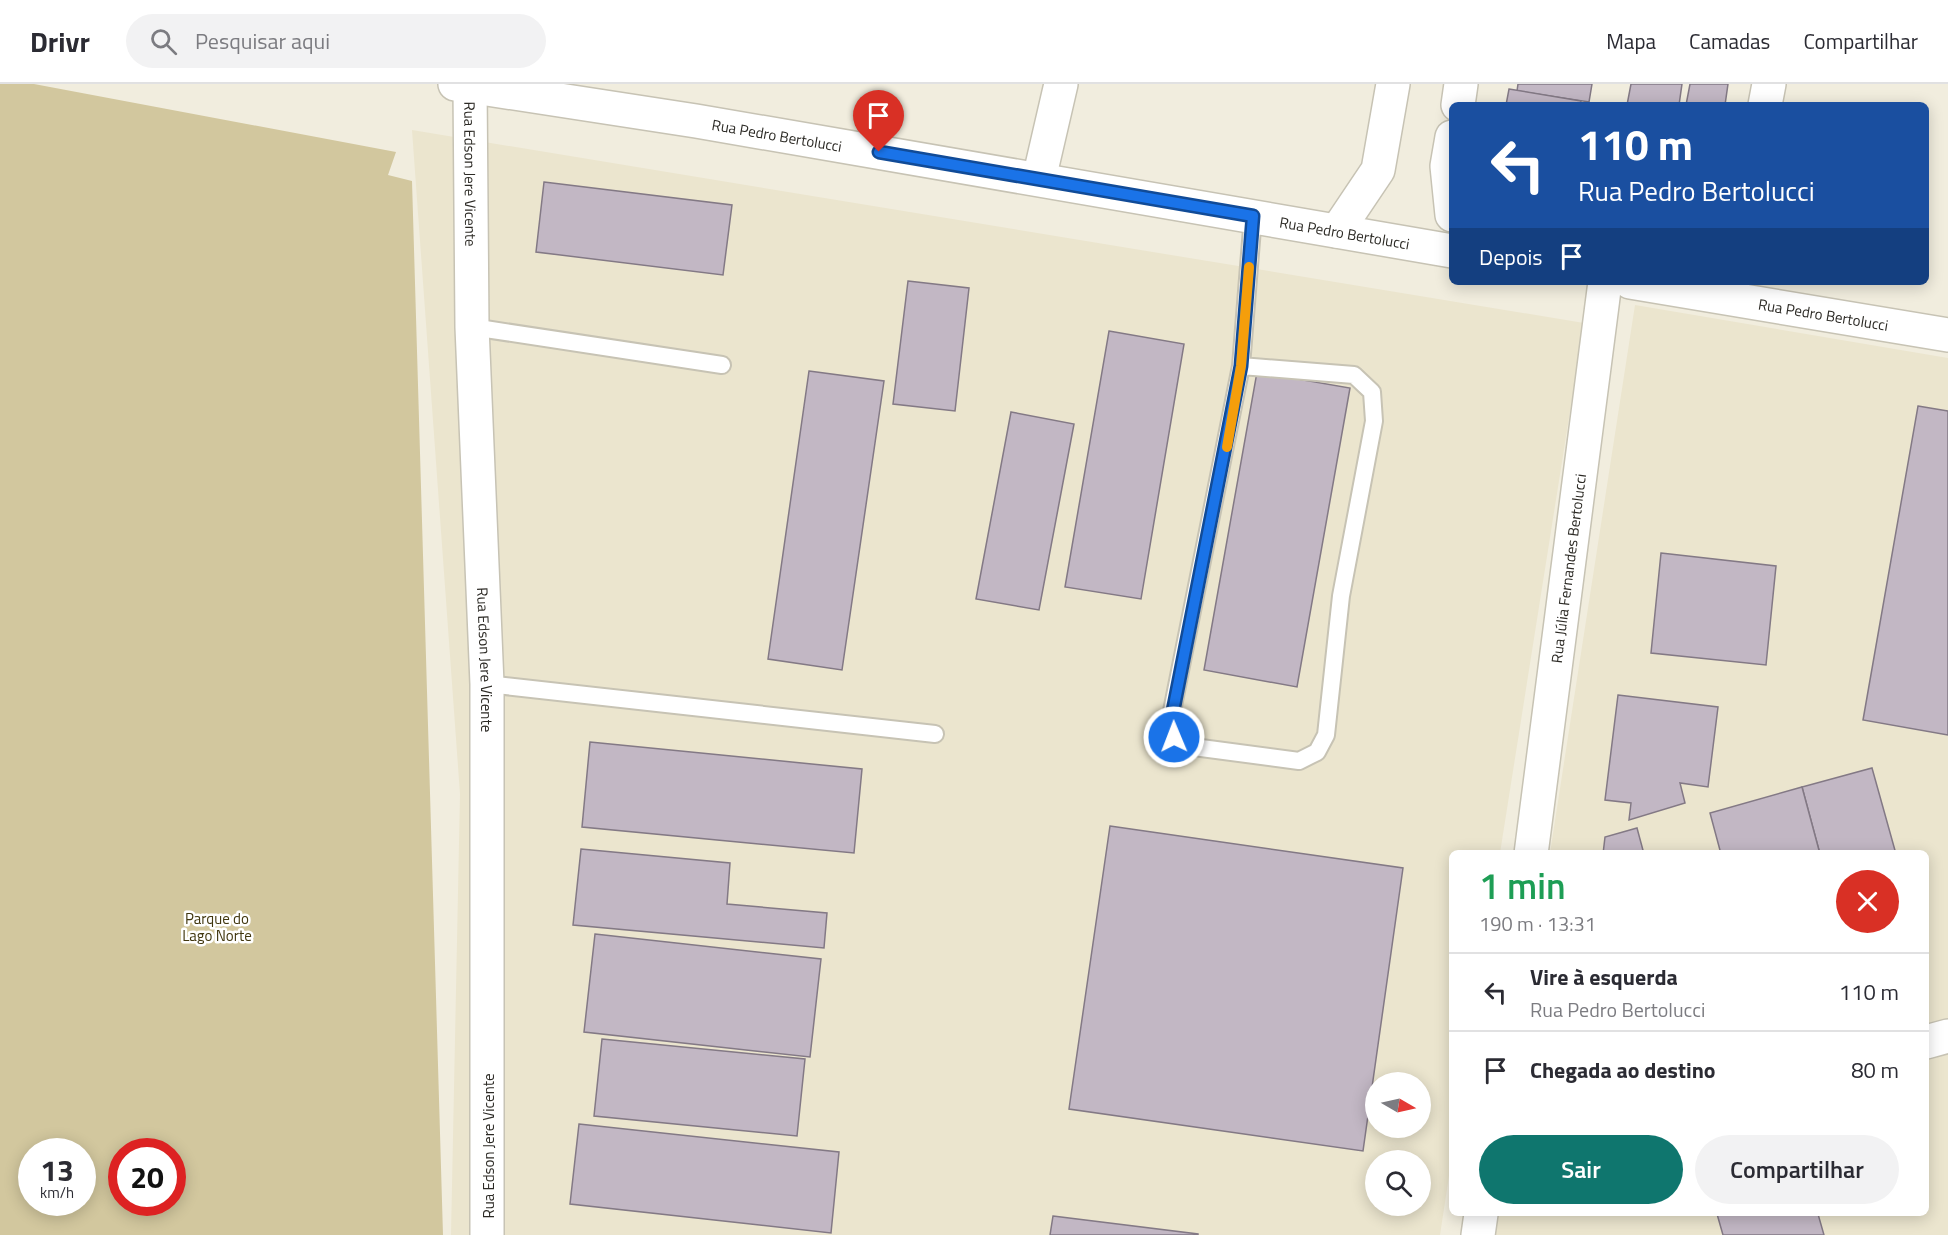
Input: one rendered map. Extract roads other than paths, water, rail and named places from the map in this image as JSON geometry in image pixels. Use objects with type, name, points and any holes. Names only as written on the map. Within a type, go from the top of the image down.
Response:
[{"type":"street","points":[[1040,179],[1061,84]]},
{"type":"street","points":[[1337,231],[1378,170],[1393,84]]},
{"type":"street","points":[[1458,102],[1461,84]]},
{"type":"street","points":[[1766,102],[1769,84]]},
{"type":"street","name":"Rua Pedro Bertolucci","points":[[463,85],[696,121],[1449,250]]},
{"type":"street","name":"Rua Edson Jere Vicente","points":[[463,85],[487,684],[487,1235]]},
{"type":"street","points":[[1449,154],[1447,166],[1449,186]]},
{"type":"street","name":"Rua Júlia Fernandes Bertolucci","points":[[1532,850],[1605,285]]},
{"type":"street","name":"Rua Pedro Bertolucci","points":[[1665,285],[1734,291],[1948,335]]},
{"type":"street","points":[[1929,1041],[1948,1036]]},
{"type":"street","points":[[1478,1235],[1481,1216]]},
{"type":"lane","points":[[1241,366],[1354,375],[1372,392],[1374,421],[1341,596],[1326,735],[1317,752],[1299,761],[1186,746],[1174,737],[1172,716],[1241,366],[1253,216]]},
{"type":"lane","points":[[472,327],[722,365]]},
{"type":"lane","points":[[487,684],[935,734]]},
{"type":"park label","name":"Parque do Lago Norte","points":[[217,926]]}]
